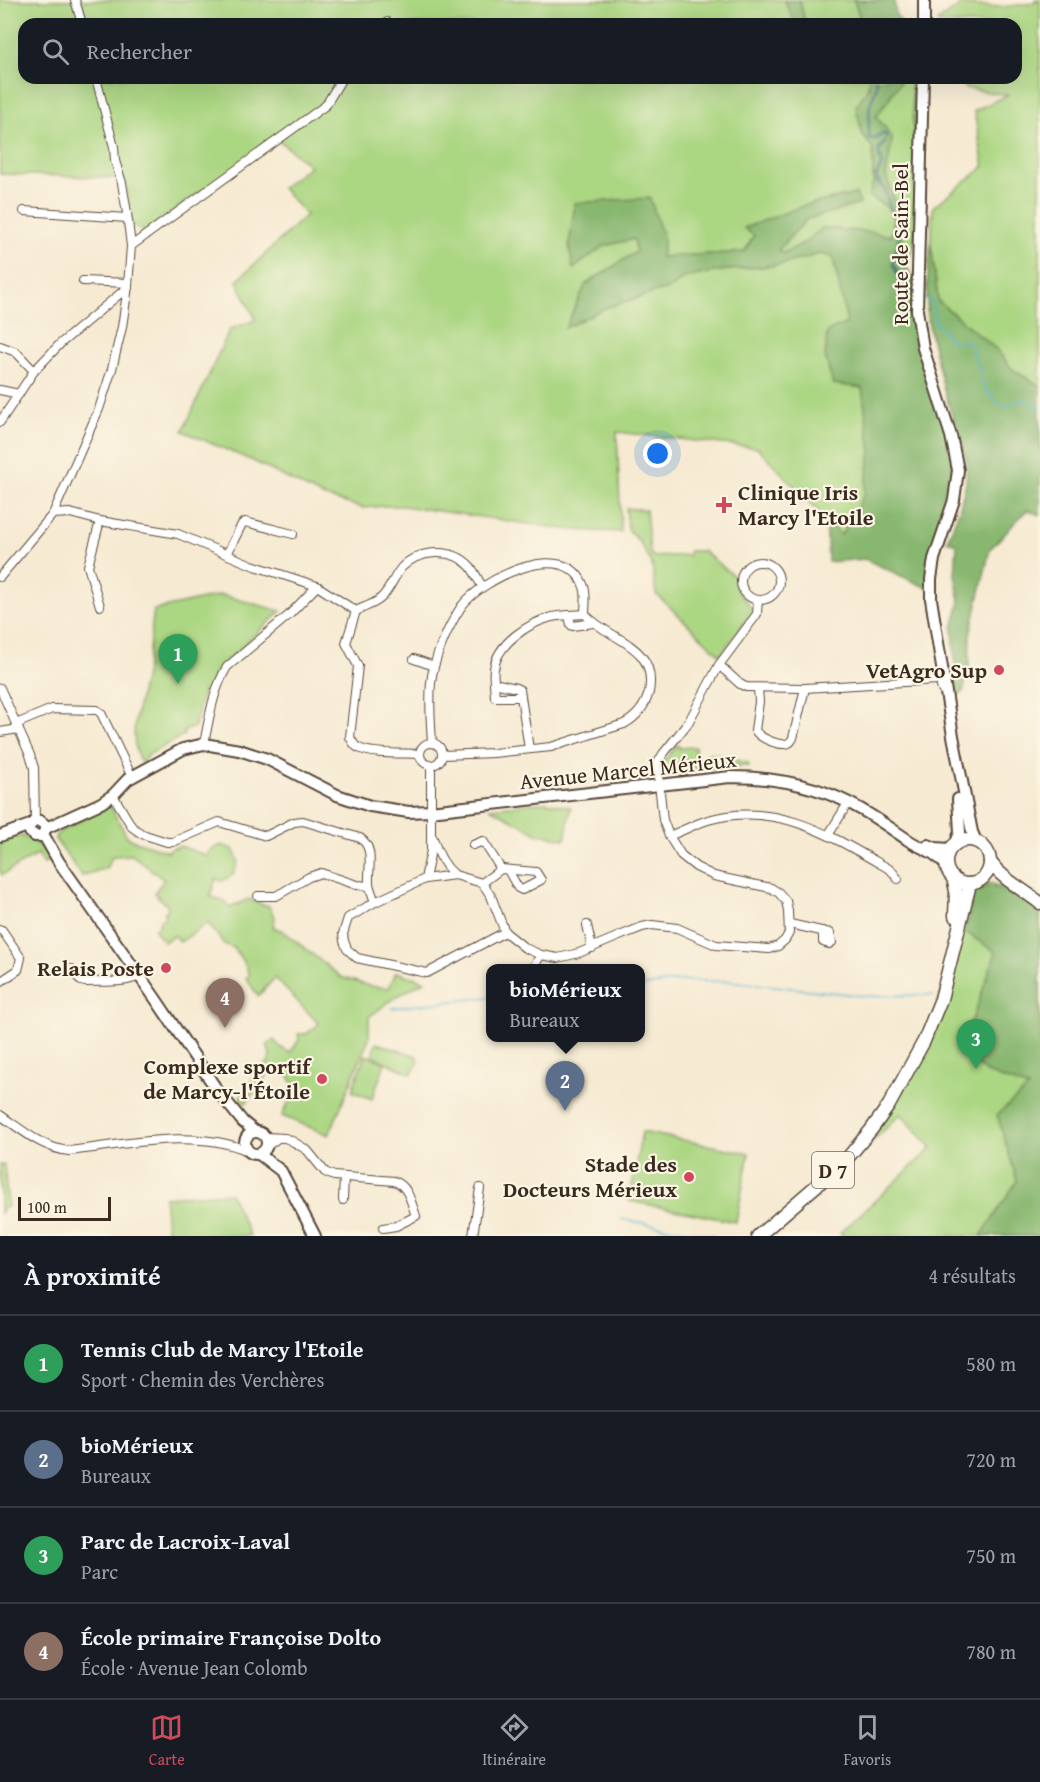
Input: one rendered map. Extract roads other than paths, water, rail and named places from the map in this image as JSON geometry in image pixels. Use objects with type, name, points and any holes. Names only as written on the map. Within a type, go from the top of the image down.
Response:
[{"type":"main road","points":[[924,0],[924,18]]},
{"type":"main road","name":"Route de Sain-Bel","points":[[923,84],[917,310],[923,348],[951,436],[958,470],[954,500],[933,560],[931,579],[937,680],[960,808],[960,832],[952,846]]},
{"type":"main road","name":"Route de Sain-Bel","points":[[933,618],[965,798],[976,841]]},
{"type":"main road","name":"Avenue Marcel Mérieux","points":[[0,836],[14,831],[38,829],[101,803],[132,777],[183,749],[204,744],[238,750],[267,759],[298,774],[309,776],[370,801],[431,808],[731,771],[767,772],[832,789],[866,805],[923,843],[936,849],[952,846]]},
{"type":"main road","name":"Avenue Marcel Mérieux","points":[[659,781],[753,777],[776,779],[822,790],[862,809],[921,848],[940,857],[946,866]]},
{"type":"main road","points":[[38,829],[45,848],[59,862],[217,1090],[243,1122],[254,1143],[281,1171],[315,1236]]},
{"type":"main road","points":[[990,862],[983,878],[970,884],[958,882],[953,878],[945,860],[952,846],[969,839],[976,841],[983,845],[990,862],[999,873],[1040,903]]},
{"type":"main road","name":"D 7","points":[[950,959],[956,891],[953,878]]},
{"type":"main road","points":[[983,878],[1013,885]]},
{"type":"main road","name":"D 7","points":[[758,1236],[844,1161],[872,1130],[889,1105],[924,1041],[942,996],[970,884]]},
{"type":"main road","name":"D 7","points":[[751,1236],[782,1205],[838,1157],[895,1093]]},
{"type":"street","points":[[75,0],[80,18]]},
{"type":"street","points":[[0,577],[52,514],[102,399],[117,348],[132,246],[114,147],[98,84]]},
{"type":"street","points":[[132,246],[326,105],[338,84]]},
{"type":"street","points":[[24,210],[128,220]]},
{"type":"street","points":[[78,221],[86,219],[128,220]]},
{"type":"street","points":[[83,281],[128,285]]},
{"type":"street","points":[[0,422],[34,371],[61,343],[128,285]]},
{"type":"street","points":[[0,346],[16,352],[34,371]]},
{"type":"street","points":[[0,390],[19,394]]},
{"type":"street","points":[[52,514],[70,513],[100,521],[178,534],[252,565],[316,586],[356,611]]},
{"type":"street","points":[[100,521],[88,566],[100,606]]},
{"type":"street","points":[[227,554],[245,522],[293,534]]},
{"type":"street","points":[[419,754],[393,754],[362,750],[357,748],[350,737],[358,666],[346,643],[356,611],[381,599],[398,573],[410,560],[429,553],[439,553],[461,559],[469,566],[482,586]]},
{"type":"street","points":[[761,562],[773,567],[779,580],[772,596],[758,600],[747,595],[740,579],[747,566],[761,562]]},
{"type":"street","points":[[432,743],[431,684],[434,666],[451,624],[467,601],[482,586],[525,567],[545,563],[565,566],[572,570],[584,584],[585,614],[593,623],[632,646],[641,654],[646,663],[650,674],[647,698],[642,709],[633,719],[624,724],[567,743],[483,754],[442,755]]},
{"type":"street","points":[[204,744],[221,677],[227,667],[289,615],[316,586]]},
{"type":"street","points":[[431,830],[447,868],[455,875],[482,883],[491,896],[505,932],[525,948],[541,955],[558,958],[579,953],[652,925],[676,928],[716,945],[769,949],[778,946],[789,933],[790,924],[786,901],[779,892],[771,888],[714,876],[696,867],[681,855],[669,836],[663,819],[657,764],[688,723],[719,665],[757,615],[758,600]]},
{"type":"street","points":[[521,697],[495,697],[494,667],[506,645],[530,625],[554,617],[585,614]]},
{"type":"street","points":[[569,615],[573,626],[593,623]]},
{"type":"street","points":[[414,659],[434,666]]},
{"type":"street","points":[[719,665],[740,684],[758,688],[805,688],[937,680],[940,682],[945,709],[949,711]]},
{"type":"street","points":[[494,683],[516,687],[520,690],[529,749]]},
{"type":"street","points":[[0,688],[34,768],[38,829]]},
{"type":"street","points":[[758,688],[756,734],[764,739],[783,744],[789,743],[793,738],[805,688]]},
{"type":"street","points":[[0,732],[17,727],[52,709],[97,710],[132,777]]},
{"type":"street","points":[[432,743],[440,747],[442,755],[439,762],[431,765],[423,762],[419,754],[423,745],[432,743]]},
{"type":"street","points":[[425,879],[431,850],[431,765]]},
{"type":"street","points":[[113,795],[136,831],[167,842],[180,840],[219,822],[266,836],[294,822],[303,821],[360,838],[369,851],[369,886],[375,902]]},
{"type":"street","points":[[829,834],[848,803]]},
{"type":"street","points":[[669,836],[727,816],[750,815],[788,819],[829,834],[891,870],[898,879]]},
{"type":"street","points":[[473,844],[483,841],[504,870],[482,883]]},
{"type":"street","points":[[258,896],[276,896],[309,877],[321,873],[357,885],[369,886]]},
{"type":"street","points":[[455,875],[425,879],[375,902],[348,918],[343,934],[347,949],[357,958],[427,974],[505,932]]},
{"type":"street","points":[[790,924],[823,931]]},
{"type":"street","points":[[586,925],[592,948]]},
{"type":"street","points":[[0,930],[21,958],[18,970],[0,982]]},
{"type":"street","points":[[536,964],[541,955]]},
{"type":"street","points":[[71,969],[81,981],[85,982],[122,981],[139,976]]},
{"type":"street","points":[[0,1115],[50,1147],[69,1151],[159,1140],[254,1143],[285,1138],[307,1150],[326,1172],[334,1176],[400,1183],[406,1189],[416,1216],[396,1226],[383,1228]]},
{"type":"street","points":[[343,1200],[344,1177]]},
{"type":"street","points":[[473,1236],[480,1188]]},
{"type":"water","points":[[877,84],[870,106],[869,135],[876,137],[883,132],[887,135],[886,139],[883,134],[877,139],[868,137],[869,107]]},
{"type":"water","points":[[886,139],[879,151],[883,164],[876,178],[885,188],[890,206],[898,218],[899,245],[893,263],[905,288],[915,295],[904,289],[892,265],[898,242],[898,222],[890,209],[884,189],[875,177],[881,165],[878,150]]},
{"type":"waterway","points":[[923,298],[932,301],[936,325],[943,329],[950,341],[970,343],[981,372],[982,382],[1001,405],[1007,406],[1025,400],[1040,408]]},
{"type":"waterway","points":[[645,986],[677,981],[728,981],[865,996],[933,995]]},
{"type":"waterway","points":[[392,1008],[486,997]]},
{"type":"waterway","points":[[621,1219],[714,1236]]},
{"type":"place","name":"Clinique Iris Marcy l'Etoile","points":[[724,505]]},
{"type":"place","name":"VetAgro Sup","points":[[999,670]]},
{"type":"place","name":"Tennis Club de Marcy l'Etoile","points":[[178,684]]},
{"type":"place","name":"Relais Poste","points":[[166,968]]},
{"type":"place","name":"École primaire Françoise Dolto","points":[[225,1028]]},
{"type":"place","name":"Parc de Lacroix-Laval","points":[[976,1069]]},
{"type":"place","name":"Complexe sportif de Marcy-l'Étoile","points":[[322,1079]]},
{"type":"place","name":"bioMérieux","points":[[565,1111]]},
{"type":"place","name":"Stade des Docteurs Mérieux","points":[[689,1177]]}]
